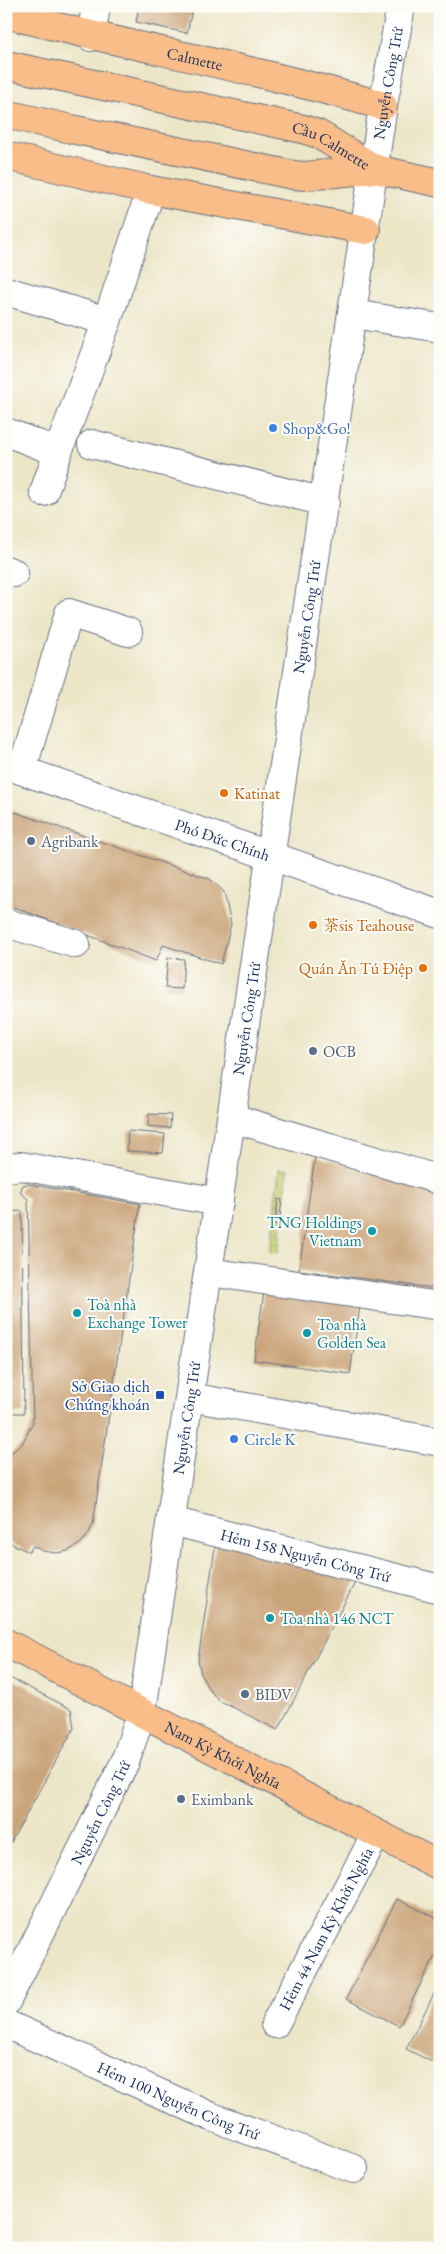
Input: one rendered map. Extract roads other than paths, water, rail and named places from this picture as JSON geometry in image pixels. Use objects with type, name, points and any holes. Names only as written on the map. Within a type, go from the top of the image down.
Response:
[{"type":"main road","name":"Calmette","points":[[6,14],[91,37],[326,89],[383,106]]},
{"type":"main road","name":"Cầu Calmette","points":[[6,65],[318,134],[375,169]]},
{"type":"main road","name":"Cầu Calmette","points":[[6,114],[293,175],[306,176],[375,169]]},
{"type":"main road","points":[[6,156],[151,190],[366,230]]},
{"type":"main road","points":[[375,169],[440,183]]},
{"type":"main road","name":"Nam Kỳ Khởi Nghĩa","points":[[6,1642],[440,1866]]},
{"type":"street","points":[[91,37],[96,6]]},
{"type":"street","name":"Nguyễn Công Trứ","points":[[6,2002],[125,1762],[142,1712],[366,230],[383,106],[401,6]]},
{"type":"street","points":[[44,492],[107,321],[151,190]]},
{"type":"street","points":[[6,291],[107,321]]},
{"type":"street","points":[[353,314],[440,328]]},
{"type":"street","points":[[6,432],[58,452]]},
{"type":"street","points":[[92,444],[325,502]]},
{"type":"street","points":[[14,768],[69,613],[128,632]]},
{"type":"street","name":"Phó Đức Chính","points":[[14,768],[271,858],[440,914]]},
{"type":"street","points":[[6,923],[76,944]]},
{"type":"street","points":[[232,1118],[440,1180]]},
{"type":"street","points":[[6,1168],[21,1166],[219,1202]]},
{"type":"street","points":[[209,1272],[440,1306]]},
{"type":"street","points":[[190,1397],[440,1442]]},
{"type":"street","name":"Hẻm 158 Nguyễn Công Trứ","points":[[171,1521],[440,1589]]},
{"type":"street","name":"Hẻm 44 Nam Kỳ Khởi Nghĩa","points":[[275,2024],[376,1834]]},
{"type":"street","name":"Hẻm 100 Nguyễn Công Trứ","points":[[6,2024],[212,2117],[354,2168]]},
{"type":"place","name":"Shop&Go!","points":[[273,428]]},
{"type":"place","name":"Katinat","points":[[224,793]]},
{"type":"place","name":"Agribank","points":[[31,841]]},
{"type":"place","name":"茶sis Teahouse","points":[[313,925]]},
{"type":"place","name":"Quán Ăn Tú Điệp","points":[[423,968]]},
{"type":"place","name":"OCB","points":[[313,1051]]},
{"type":"place","name":"TNG Holdings Vietnam","points":[[372,1231]]},
{"type":"place","name":"Toà nhà Exchange Tower","points":[[77,1313]]},
{"type":"place","name":"Tòa nhà Golden Sea","points":[[307,1333]]},
{"type":"place","name":"Sở Giao dịch Chứng khoán","points":[[160,1395]]},
{"type":"place","name":"Circle K","points":[[234,1439]]},
{"type":"place","name":"Tòa nhà 146 NCT","points":[[270,1618]]},
{"type":"place","name":"BIDV","points":[[245,1694]]},
{"type":"place","name":"Eximbank","points":[[181,1799]]}]
